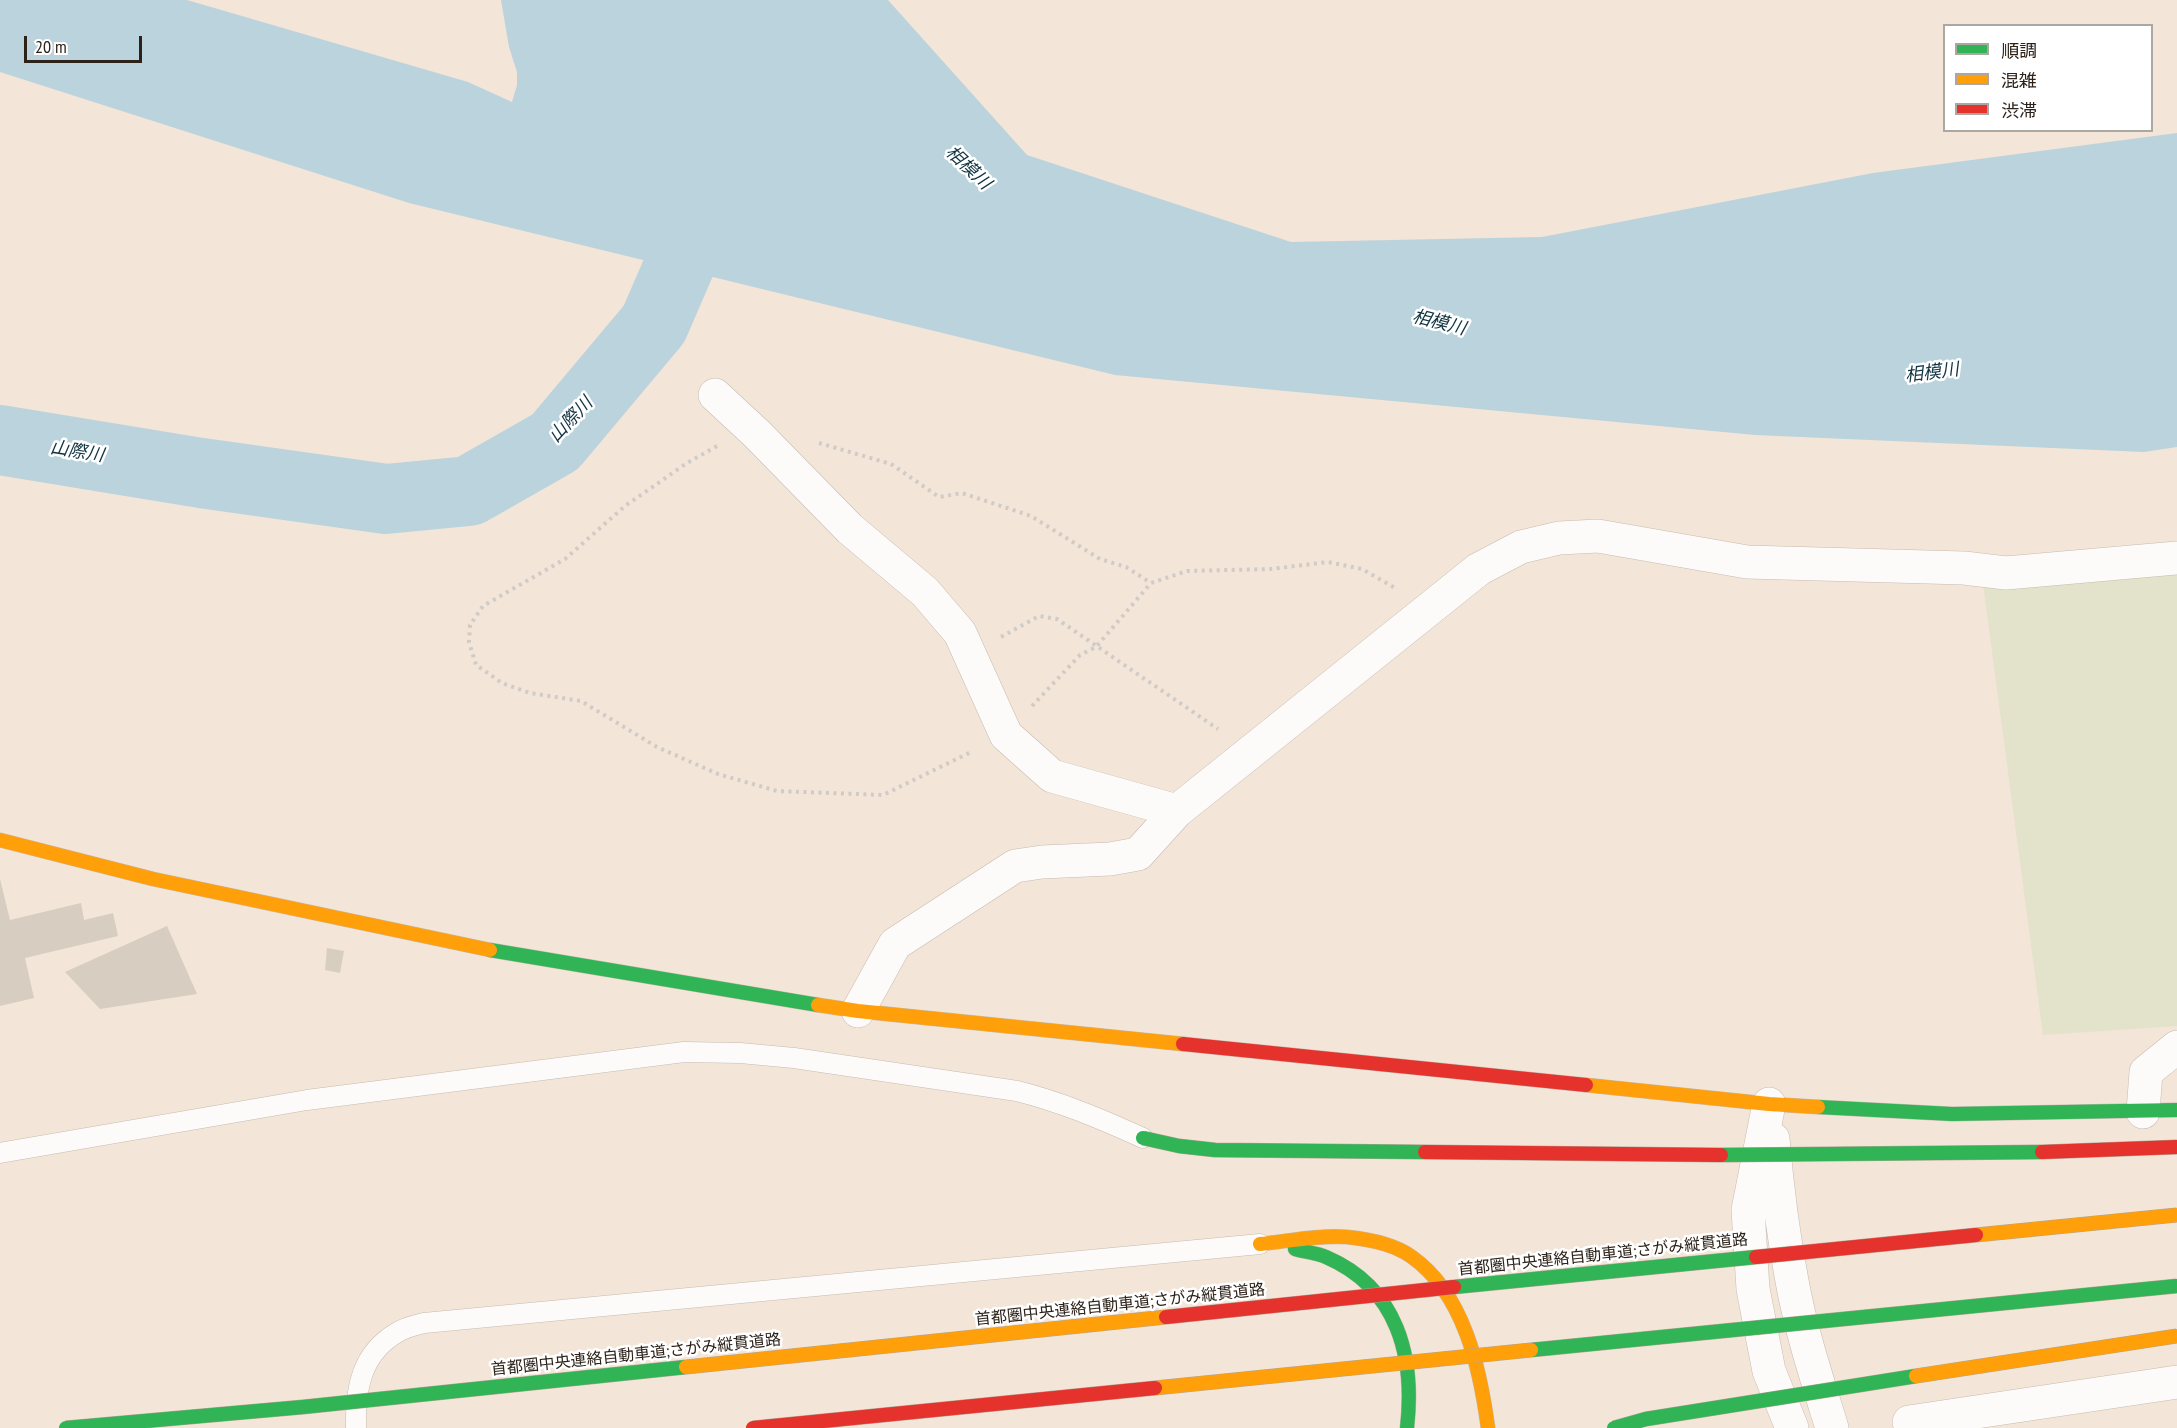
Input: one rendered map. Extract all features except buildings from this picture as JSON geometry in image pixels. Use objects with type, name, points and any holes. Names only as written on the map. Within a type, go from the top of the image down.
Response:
[{"type":"main road","points":[[0,840],[153,879],[517,956],[858,1011],[1769,1104],[1952,1114],[2177,1110]]},
{"type":"main road","points":[[1143,1138],[1179,1146],[1215,1150],[1770,1156],[2024,1153],[2177,1147]]},
{"type":"main road","name":"首都圏中央連絡自動車道;さがみ縦貫道路","points":[[66,1428],[303,1407],[1463,1286],[2177,1215]]},
{"type":"main road","points":[[1260,1244],[1358,1238],[1386,1245],[1411,1257],[1432,1276],[1464,1329],[1478,1370],[1488,1428]]},
{"type":"main road","points":[[1260,1244],[1314,1251],[1341,1263],[1364,1279],[1388,1310],[1402,1340],[1410,1378],[1410,1414],[1407,1428]]},
{"type":"main road","points":[[753,1428],[2177,1286]]},
{"type":"main road","points":[[1614,1428],[1646,1419],[1712,1408],[2177,1336]]},
{"type":"street","points":[[715,395],[758,434],[850,529],[925,592],[960,633],[1005,735],[1052,776],[1177,811]]},
{"type":"street","points":[[858,1011],[895,944],[1015,866],[1042,862],[1110,859],[1138,854],[1177,811],[1479,568],[1521,547],[1559,538],[1598,536],[1747,562],[1964,568],[2006,573],[2177,558]]},
{"type":"street","points":[[2143,1112],[2146,1072],[2177,1047]]},
{"type":"street","points":[[1769,1104],[1748,1210],[1753,1289],[1769,1371],[1792,1428]]},
{"type":"street","points":[[1769,1104],[1779,1204],[1792,1282],[1809,1354],[1832,1428]]},
{"type":"street","points":[[1909,1422],[1948,1422],[2177,1382]]},
{"type":"lane","points":[[0,1153],[307,1100],[684,1052],[740,1053],[794,1058],[1017,1091],[1079,1110],[1143,1138]]},
{"type":"lane","points":[[356,1428],[358,1386],[367,1363],[381,1343],[400,1330],[424,1323],[1260,1244]]},
{"type":"path","points":[[758,434],[724,442],[687,463],[625,506],[564,559],[483,606],[470,625],[470,642],[476,665],[502,683],[530,693],[581,700],[657,747],[718,774],[777,791],[883,795],[1005,735],[1080,655],[1096,647],[1151,583],[1187,571],[1271,569],[1328,562],[1362,569],[1430,608]]},
{"type":"path","points":[[784,461],[795,449],[820,443],[891,464],[939,497],[962,493],[1031,516],[1100,560],[1126,567],[1151,583]]},
{"type":"path","points":[[975,668],[1000,638],[1039,616],[1057,620],[1251,752]]},
{"type":"green space","points":[[2177,568],[2177,1026],[2043,1035],[1983,584]]},
{"type":"water","name":"相模川","points":[[0,0],[187,0],[468,82],[512,102],[517,85],[517,72],[509,47],[501,0],[888,0],[1027,155],[1291,242],[1542,237],[1873,173],[2177,133],[2177,447],[2144,452],[1755,435],[1115,375],[409,203],[0,72]]},
{"type":"waterway","name":"山際川","points":[[0,440],[201,473],[386,499],[469,491],[555,442],[654,324],[699,220],[744,220]]},
{"type":"traffic: fast","points":[[490,950],[818,1005]]},
{"type":"traffic: fast","points":[[1818,1107],[1952,1114],[2177,1110]]},
{"type":"traffic: fast","points":[[1143,1138],[1179,1146],[1215,1150],[1425,1152]]},
{"type":"traffic: fast","points":[[1721,1155],[2042,1152]]},
{"type":"traffic: fast","points":[[1295,1249],[1322,1256],[1350,1270],[1370,1287],[1385,1306],[1404,1351],[1408,1376],[1407,1428]]},
{"type":"traffic: fast","points":[[1454,1287],[1756,1257]]},
{"type":"traffic: fast","points":[[1531,1350],[2177,1286]]},
{"type":"traffic: fast","points":[[66,1428],[303,1407],[686,1367]]},
{"type":"traffic: fast","points":[[1614,1428],[1646,1419],[1916,1376]]},
{"type":"traffic: slow","points":[[0,840],[153,879],[490,950]]},
{"type":"traffic: slow","points":[[818,1005],[1183,1044]]},
{"type":"traffic: slow","points":[[1586,1085],[1818,1107]]},
{"type":"traffic: slow","points":[[1976,1235],[2177,1215]]},
{"type":"traffic: slow","points":[[1260,1244],[1347,1237],[1381,1243],[1412,1257],[1445,1291],[1457,1312],[1474,1357],[1488,1428]]},
{"type":"traffic: slow","points":[[686,1367],[1166,1317]]},
{"type":"traffic: slow","points":[[1916,1376],[2177,1336]]},
{"type":"traffic: slow","points":[[1155,1388],[1531,1350]]},
{"type":"traffic: jam","points":[[1183,1044],[1586,1085]]},
{"type":"traffic: jam","points":[[2042,1152],[2177,1147]]},
{"type":"traffic: jam","points":[[1425,1152],[1721,1155]]},
{"type":"traffic: jam","points":[[1756,1257],[1976,1235]]},
{"type":"traffic: jam","points":[[1166,1317],[1454,1287]]},
{"type":"traffic: jam","points":[[753,1428],[1155,1388]]}]
